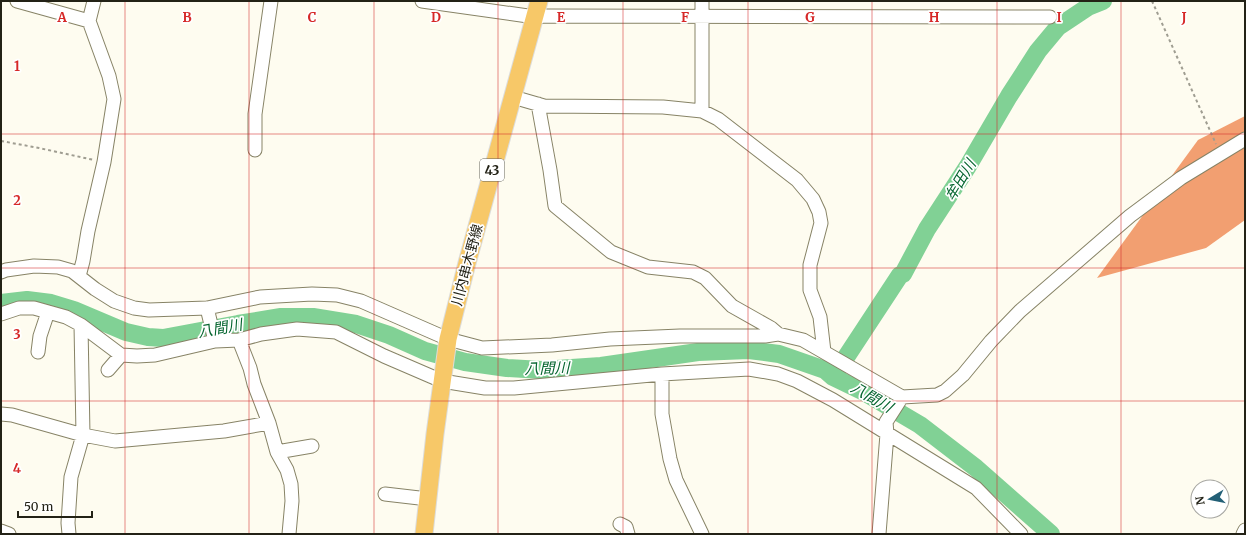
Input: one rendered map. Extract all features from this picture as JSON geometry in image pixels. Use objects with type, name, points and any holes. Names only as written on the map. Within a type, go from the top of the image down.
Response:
[{"type":"main road","name":"川内串木野線","points":[[424,534],[434,434],[448,339],[467,263],[537,9]]},
{"type":"street","points":[[17,1],[89,21]]},
{"type":"street","points":[[79,276],[104,162],[114,99],[108,76],[89,21],[94,1]]},
{"type":"street","points":[[255,150],[255,114],[271,1]]},
{"type":"street","points":[[422,1],[537,9],[546,16],[1050,17]]},
{"type":"street","points":[[702,1],[702,111]]},
{"type":"street","points":[[513,97],[544,106],[663,107],[702,111],[718,119],[747,140],[796,180],[813,199],[819,212],[821,223],[810,265],[810,290],[820,317],[824,352]]},
{"type":"street","points":[[538,104],[555,206],[611,252],[648,267],[693,272],[705,278],[732,306],[771,328],[778,334]]},
{"type":"street","points":[[1,272],[34,266],[58,267],[72,271],[95,289],[114,301],[134,308],[149,310],[207,308],[260,297],[337,294],[361,301],[448,339],[482,348],[610,339],[680,336],[765,336],[778,334],[803,340],[900,399],[937,395],[945,391],[963,375],[990,341],[1020,311],[1130,216],[1181,178],[1245,139]]},
{"type":"street","points":[[1,314],[19,308],[34,308],[66,317],[80,325],[121,355],[137,356],[155,355],[215,341],[239,340],[261,334],[297,329],[336,332],[384,356],[442,381],[485,388],[514,388],[662,374],[749,369],[778,374],[797,381],[886,428],[976,488],[1021,534]]},
{"type":"street","points":[[207,308],[215,341]]},
{"type":"street","points":[[38,352],[40,336],[48,312]]},
{"type":"street","points":[[69,534],[68,523],[71,477],[83,435],[80,325]]},
{"type":"street","points":[[239,340],[269,423],[277,452],[292,484],[289,534]]},
{"type":"street","points":[[108,370],[121,355]]},
{"type":"street","points":[[662,374],[662,414],[670,460],[676,480],[702,534]]},
{"type":"street","points":[[879,534],[886,428],[900,399]]},
{"type":"street","points":[[1,414],[12,415],[83,435],[114,441],[224,430],[269,423]]},
{"type":"street","points":[[277,452],[312,446]]},
{"type":"street","points":[[385,494],[428,499]]},
{"type":"street","points":[[1243,534],[1245,530]]},
{"type":"street","points":[[1,531],[9,534]]},
{"type":"path","points":[[1152,1],[1220,153]]},
{"type":"path","points":[[1,141],[104,162]]},
{"type":"shaded area","points":[[1245,116],[1245,220],[1206,248],[1097,278],[1198,140]]},
{"type":"waterway","name":"牟田川","points":[[833,377],[900,275],[903,274],[927,229],[968,166],[1009,96],[1038,51],[1058,27],[1088,7],[1103,1]]},
{"type":"waterway","name":"八間川","points":[[1,303],[27,300],[51,303],[74,310],[126,332],[148,337],[163,338],[281,317],[313,317],[356,324],[389,335],[425,351],[465,362],[507,368],[542,370],[601,366],[698,352],[749,350],[779,354],[825,370],[833,377],[864,392],[920,425],[976,468],[1051,534]]}]
